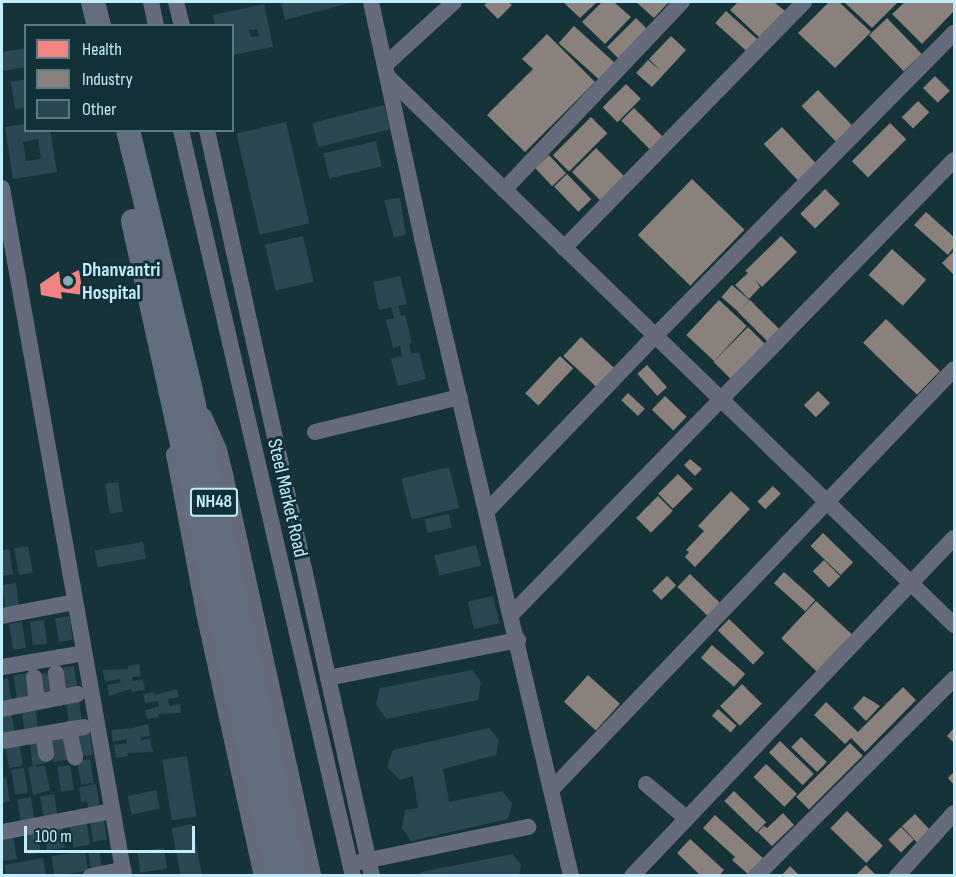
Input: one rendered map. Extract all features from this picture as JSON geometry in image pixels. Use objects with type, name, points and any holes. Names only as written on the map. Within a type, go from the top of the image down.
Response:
[{"type":"highway","points":[[78,2],[84,24]]},
{"type":"highway","points":[[93,2],[98,24]]},
{"type":"highway","name":"NH48","points":[[114,132],[181,391],[295,876]]},
{"type":"highway","name":"NH48","points":[[128,132],[277,876]]},
{"type":"street","points":[[151,2],[156,24]]},
{"type":"street","points":[[176,2],[182,24]]},
{"type":"street","points":[[371,2],[571,876]]},
{"type":"street","points":[[386,71],[454,2]]},
{"type":"street","points":[[504,190],[682,2]]},
{"type":"street","points":[[564,248],[804,2]]},
{"type":"street","points":[[487,511],[954,33]]},
{"type":"street","points":[[386,71],[504,190],[954,625]]},
{"type":"street","name":"Steel Market Road","points":[[181,132],[351,870]]},
{"type":"street","name":"Steel Market Road","points":[[207,132],[370,868]]},
{"type":"street","points":[[511,615],[954,160]]},
{"type":"street","points":[[2,188],[6,241],[75,602],[123,873],[91,876]]},
{"type":"street","points":[[552,789],[954,369]]},
{"type":"street","points":[[181,391],[171,433],[179,491],[262,876]]},
{"type":"street","points":[[181,391],[208,422],[219,450],[313,876]]},
{"type":"street","points":[[315,432],[460,396]]},
{"type":"street","points":[[254,450],[276,444]]},
{"type":"street","points":[[632,876],[954,538]]},
{"type":"street","points":[[2,616],[75,602]]},
{"type":"street","points":[[328,678],[518,640]]},
{"type":"street","points":[[2,667],[84,653]]},
{"type":"street","points":[[56,673],[59,698]]},
{"type":"street","points":[[34,677],[38,702]]},
{"type":"street","points":[[756,876],[954,680]]},
{"type":"street","points":[[2,709],[78,694]]},
{"type":"street","points":[[2,741],[77,728],[75,757]]},
{"type":"street","points":[[42,734],[46,754]]},
{"type":"street","points":[[646,784],[686,818]]},
{"type":"street","points":[[2,832],[112,811]]},
{"type":"street","points":[[897,876],[954,813]]},
{"type":"street","points":[[351,870],[370,868],[528,827]]},
{"type":"building: Health","points":[[79,270],[83,295],[61,292],[62,299],[41,295],[40,284],[59,271],[60,279]]},
{"type":"building: Industry","points":[[488,2],[508,2],[512,5],[498,19],[484,5]]},
{"type":"building: Industry","points":[[563,2],[597,2],[580,18]]},
{"type":"building: Industry","points":[[602,2],[614,2],[631,17],[605,44],[582,22]]},
{"type":"building: Industry","points":[[636,2],[669,2],[654,18]]},
{"type":"building: Industry","points":[[738,2],[774,2],[785,11],[760,38],[730,10]]},
{"type":"building: Industry","points":[[829,2],[839,2],[871,32],[835,68],[798,33]]},
{"type":"building: Industry","points":[[844,2],[898,2],[872,28]]},
{"type":"building: Industry","points":[[905,2],[954,2],[954,11],[922,44],[892,14]]},
{"type":"building: Industry","points":[[726,11],[758,40],[747,52],[715,23]]},
{"type":"building: Industry","points":[[636,18],[648,30],[619,59],[607,47]]},
{"type":"building: Industry","points":[[887,18],[922,54],[904,71],[869,35]]},
{"type":"building: Industry","points":[[574,26],[614,62],[599,79],[559,43]]},
{"type":"building: Industry","points":[[547,34],[595,82],[525,152],[487,115],[533,69],[522,59]]},
{"type":"building: Industry","points":[[671,36],[686,50],[652,87],[636,73],[648,60],[661,71],[649,59]]},
{"type":"building: Industry","points":[[935,76],[950,91],[938,103],[923,88]]},
{"type":"building: Industry","points":[[626,84],[641,99],[618,122],[603,107]]},
{"type":"building: Industry","points":[[818,90],[853,126],[836,142],[801,106]]},
{"type":"building: Industry","points":[[918,101],[929,112],[913,129],[902,117]]},
{"type":"building: Industry","points":[[634,108],[663,137],[650,150],[621,121]]},
{"type":"building: Industry","points":[[591,117],[607,133],[569,171],[553,155]]},
{"type":"building: Industry","points":[[890,123],[906,139],[868,177],[852,161]]},
{"type":"building: Industry","points":[[782,127],[816,164],[798,181],[764,144]]},
{"type":"building: Industry","points":[[596,148],[625,177],[601,201],[572,172]]},
{"type":"building: Industry","points":[[549,155],[566,173],[552,186],[535,168]]},
{"type":"building: Industry","points":[[567,174],[591,199],[578,212],[554,187]]},
{"type":"building: Industry","points":[[692,179],[745,230],[690,286],[638,235]]},
{"type":"building: Industry","points":[[825,189],[840,204],[815,229],[800,214]]},
{"type":"building: Industry","points":[[926,212],[954,237],[954,247],[948,255],[914,225]]},
{"type":"building: Industry","points":[[781,236],[797,252],[762,287],[755,280],[760,287],[749,299],[735,285],[748,273],[745,271]]},
{"type":"building: Industry","points":[[892,249],[926,280],[903,306],[869,275]]},
{"type":"building: Industry","points":[[954,251],[954,275],[942,263]]},
{"type":"building: Industry","points":[[732,285],[749,300],[739,312],[722,297]]},
{"type":"building: Industry","points":[[719,300],[747,326],[714,361],[686,335]]},
{"type":"building: Industry","points":[[750,300],[781,331],[769,343],[738,312]]},
{"type":"building: Industry","points":[[886,319],[940,371],[917,395],[863,343]]},
{"type":"building: Industry","points":[[748,327],[765,344],[730,379],[713,362]]},
{"type":"building: Industry","points":[[581,337],[616,370],[598,389],[563,356]]},
{"type":"building: Industry","points":[[560,356],[573,368],[538,406],[525,393]]},
{"type":"building: Industry","points":[[647,365],[667,387],[657,396],[637,374]]},
{"type":"building: Industry","points":[[818,391],[830,403],[816,417],[804,405]]},
{"type":"building: Industry","points":[[628,393],[645,409],[638,416],[621,400]]},
{"type":"building: Industry","points":[[665,396],[687,417],[673,431],[652,410]]},
{"type":"building: Industry","points":[[690,459],[702,469],[695,476],[684,465]]},
{"type":"building: Industry","points":[[678,474],[693,489],[673,509],[658,494]]},
{"type":"building: Industry","points":[[773,486],[781,494],[765,509],[757,502]]},
{"type":"building: Industry","points":[[731,491],[750,509],[695,567],[685,557],[689,552],[686,550],[704,531],[698,526]]},
{"type":"building: Industry","points":[[658,496],[673,511],[651,533],[636,518]]},
{"type":"building: Industry","points":[[823,533],[853,562],[841,575],[810,546]]},
{"type":"building: Industry","points":[[824,560],[840,576],[829,588],[813,571]]},
{"type":"building: Industry","points":[[784,572],[815,600],[805,611],[774,583]]},
{"type":"building: Industry","points":[[690,574],[721,604],[708,617],[677,587]]},
{"type":"building: Industry","points":[[667,576],[676,585],[661,600],[652,591]]},
{"type":"building: Industry","points":[[816,601],[853,635],[818,672],[781,638]]},
{"type":"building: Industry","points":[[729,619],[764,653],[753,665],[718,631]]},
{"type":"building: Industry","points":[[712,645],[745,674],[734,687],[701,658]]},
{"type":"building: Industry","points":[[588,675],[620,704],[596,731],[564,702]]},
{"type":"building: Industry","points":[[742,684],[762,704],[740,726],[720,706]]},
{"type":"building: Industry","points":[[903,687],[916,700],[865,752],[851,738],[845,744],[814,715],[826,702],[858,732]]},
{"type":"building: Industry","points":[[864,696],[880,706],[866,721],[853,708]]},
{"type":"building: Industry","points":[[718,709],[737,726],[731,732],[712,716]]},
{"type":"building: Industry","points":[[954,728],[954,743],[947,736]]},
{"type":"building: Industry","points":[[801,737],[827,762],[817,772],[791,747]]},
{"type":"building: Industry","points":[[780,741],[814,774],[803,785],[769,753]]},
{"type":"building: Industry","points":[[850,743],[863,756],[809,809],[796,797]]},
{"type":"building: Industry","points":[[766,764],[797,794],[784,807],[753,777]]},
{"type":"building: Industry","points":[[954,772],[954,785],[948,778]]},
{"type":"building: Industry","points":[[734,791],[766,822],[757,832],[724,801]]},
{"type":"building: Industry","points":[[847,811],[883,846],[866,863],[830,828]]},
{"type":"building: Industry","points":[[783,813],[794,825],[772,846],[758,832],[764,826],[767,828]]},
{"type":"building: Industry","points":[[915,814],[930,830],[917,842],[902,826]]},
{"type":"building: Industry","points":[[715,815],[764,859],[749,875],[732,860],[735,857],[703,828]]},
{"type":"building: Industry","points":[[901,827],[914,840],[901,852],[888,840]]},
{"type":"building: Industry","points":[[690,839],[724,870],[719,876],[701,876],[677,853]]},
{"type":"building: Industry","points":[[866,865],[877,876],[855,876]]},
{"type":"building: Industry","points":[[790,866],[800,876],[781,876]]},
{"type":"building: Other","points":[[281,2],[354,2],[285,20]]},
{"type":"building: Other","points":[[264,4],[273,47],[234,55],[234,24],[215,24],[213,15]],"holes":[[[257,29],[259,36],[251,37],[249,30]]]},
{"type":"building: Other","points":[[24,48],[24,67],[2,71],[2,52]]},
{"type":"building: Other","points":[[24,79],[24,108],[15,109],[11,82]]},
{"type":"building: Other","points":[[384,105],[390,129],[318,147],[312,123]]},
{"type":"building: Other","points":[[286,122],[309,223],[260,235],[236,133]]},
{"type":"building: Other","points":[[24,124],[24,132],[50,132],[57,172],[13,179],[5,127]],"holes":[[[38,139],[41,159],[26,161],[23,142]]]},
{"type":"building: Other","points":[[376,141],[382,166],[329,178],[323,153]]},
{"type":"building: Other","points":[[400,198],[406,235],[394,237],[384,200]]},
{"type":"building: Other","points":[[303,236],[314,282],[276,291],[265,245]]},
{"type":"building: Other","points":[[400,276],[407,304],[398,306],[401,316],[405,315],[412,343],[409,344],[411,354],[419,352],[426,379],[398,386],[391,359],[402,356],[400,346],[393,348],[386,320],[394,318],[391,307],[379,310],[373,282]]},
{"type":"building: Other","points":[[449,467],[459,508],[412,520],[401,479]]},
{"type":"building: Other","points":[[118,482],[123,512],[110,514],[105,484]]},
{"type":"building: Other","points":[[449,514],[452,528],[427,533],[425,519]]},
{"type":"building: Other","points":[[143,542],[146,559],[98,567],[95,551]]},
{"type":"building: Other","points":[[476,545],[481,565],[439,576],[434,555]]},
{"type":"building: Other","points":[[28,546],[33,573],[19,575],[14,548]]},
{"type":"building: Other","points":[[9,549],[13,574],[2,576],[2,550]]},
{"type":"building: Other","points":[[16,583],[19,607],[5,609],[2,585]]},
{"type":"building: Other","points":[[493,596],[499,623],[474,629],[468,602]]},
{"type":"building: Other","points":[[69,616],[73,640],[59,642],[55,618]]},
{"type":"building: Other","points":[[44,620],[47,644],[33,646],[30,622]]},
{"type":"building: Other","points":[[22,622],[26,648],[13,650],[9,624]]},
{"type":"building: Other","points":[[139,664],[141,676],[132,677],[133,681],[143,679],[145,690],[132,692],[131,689],[109,696],[107,685],[121,683],[120,679],[105,682],[103,670],[128,669],[128,666]]},
{"type":"building: Other","points":[[74,666],[78,691],[67,692],[63,668]]},
{"type":"building: Other","points":[[472,670],[481,682],[478,700],[386,719],[376,704],[380,688]]},
{"type":"building: Other","points":[[51,672],[55,695],[40,697],[36,675]]},
{"type":"building: Other","points":[[27,673],[31,699],[17,701],[13,675]]},
{"type":"building: Other","points":[[8,678],[12,703],[2,704],[2,679]]},
{"type":"building: Other","points":[[177,689],[179,697],[168,699],[169,706],[180,704],[181,713],[158,714],[159,717],[147,719],[145,710],[159,707],[158,701],[145,703],[143,694],[154,692],[155,695]]},
{"type":"building: Other","points":[[78,696],[82,722],[69,724],[65,698]]},
{"type":"building: Other","points":[[35,706],[39,730],[25,732],[21,708]]},
{"type":"building: Other","points":[[11,710],[15,734],[2,737],[2,711]]},
{"type":"building: Other","points":[[148,724],[150,736],[141,737],[141,740],[150,739],[153,752],[127,753],[128,756],[116,758],[114,745],[127,743],[126,739],[113,742],[111,730]]},
{"type":"building: Other","points":[[489,728],[499,740],[496,755],[443,769],[449,802],[502,791],[512,803],[508,819],[411,841],[402,828],[405,810],[418,808],[413,776],[400,780],[387,767],[393,750]]},
{"type":"building: Other","points":[[89,730],[93,755],[78,757],[74,732]]},
{"type":"building: Other","points":[[64,735],[68,760],[53,762],[49,737]]},
{"type":"building: Other","points":[[42,738],[46,763],[36,765],[36,767],[45,766],[50,790],[33,795],[28,767],[33,766],[29,740]]},
{"type":"building: Other","points":[[19,742],[23,766],[9,768],[5,744]]},
{"type":"building: Other","points":[[187,756],[197,816],[172,820],[162,760]]},
{"type":"building: Other","points":[[90,759],[94,783],[81,785],[77,761]]},
{"type":"building: Other","points":[[70,765],[74,790],[61,792],[57,767]]},
{"type":"building: Other","points":[[24,768],[28,793],[15,795],[11,770]]},
{"type":"building: Other","points":[[6,777],[10,801],[2,803],[2,778]]},
{"type":"building: Other","points":[[96,784],[100,810],[89,812],[87,801],[81,802],[79,787]]},
{"type":"building: Other","points":[[156,790],[160,809],[132,815],[128,796]]},
{"type":"building: Other","points":[[54,794],[58,819],[44,821],[40,796]]},
{"type":"building: Other","points":[[31,797],[35,822],[21,824],[17,799]]},
{"type":"building: Other","points":[[86,819],[90,845],[73,847],[69,822]]},
{"type":"building: Other","points":[[104,819],[107,840],[93,842],[90,821]]},
{"type":"building: Other","points":[[192,824],[202,876],[181,876],[171,828]]},
{"type":"building: Other","points":[[62,825],[65,848],[47,850],[44,827]]},
{"type":"building: Other","points":[[37,829],[41,853],[27,855],[23,831]]},
{"type":"building: Other","points":[[13,835],[17,859],[2,861],[2,837]]},
{"type":"building: Other","points":[[164,848],[167,869],[140,873],[137,852]]},
{"type":"building: Other","points":[[99,850],[102,869],[91,870],[88,852]]},
{"type":"building: Other","points":[[85,851],[88,871],[55,876],[51,856]]},
{"type":"building: Other","points":[[512,854],[521,865],[519,876],[420,876],[421,872]]},
{"type":"building: Other","points":[[43,858],[46,876],[6,876],[4,865]]},
{"type":"place","name":"Dhanvantri Hospital","points":[[68,281]]}]
